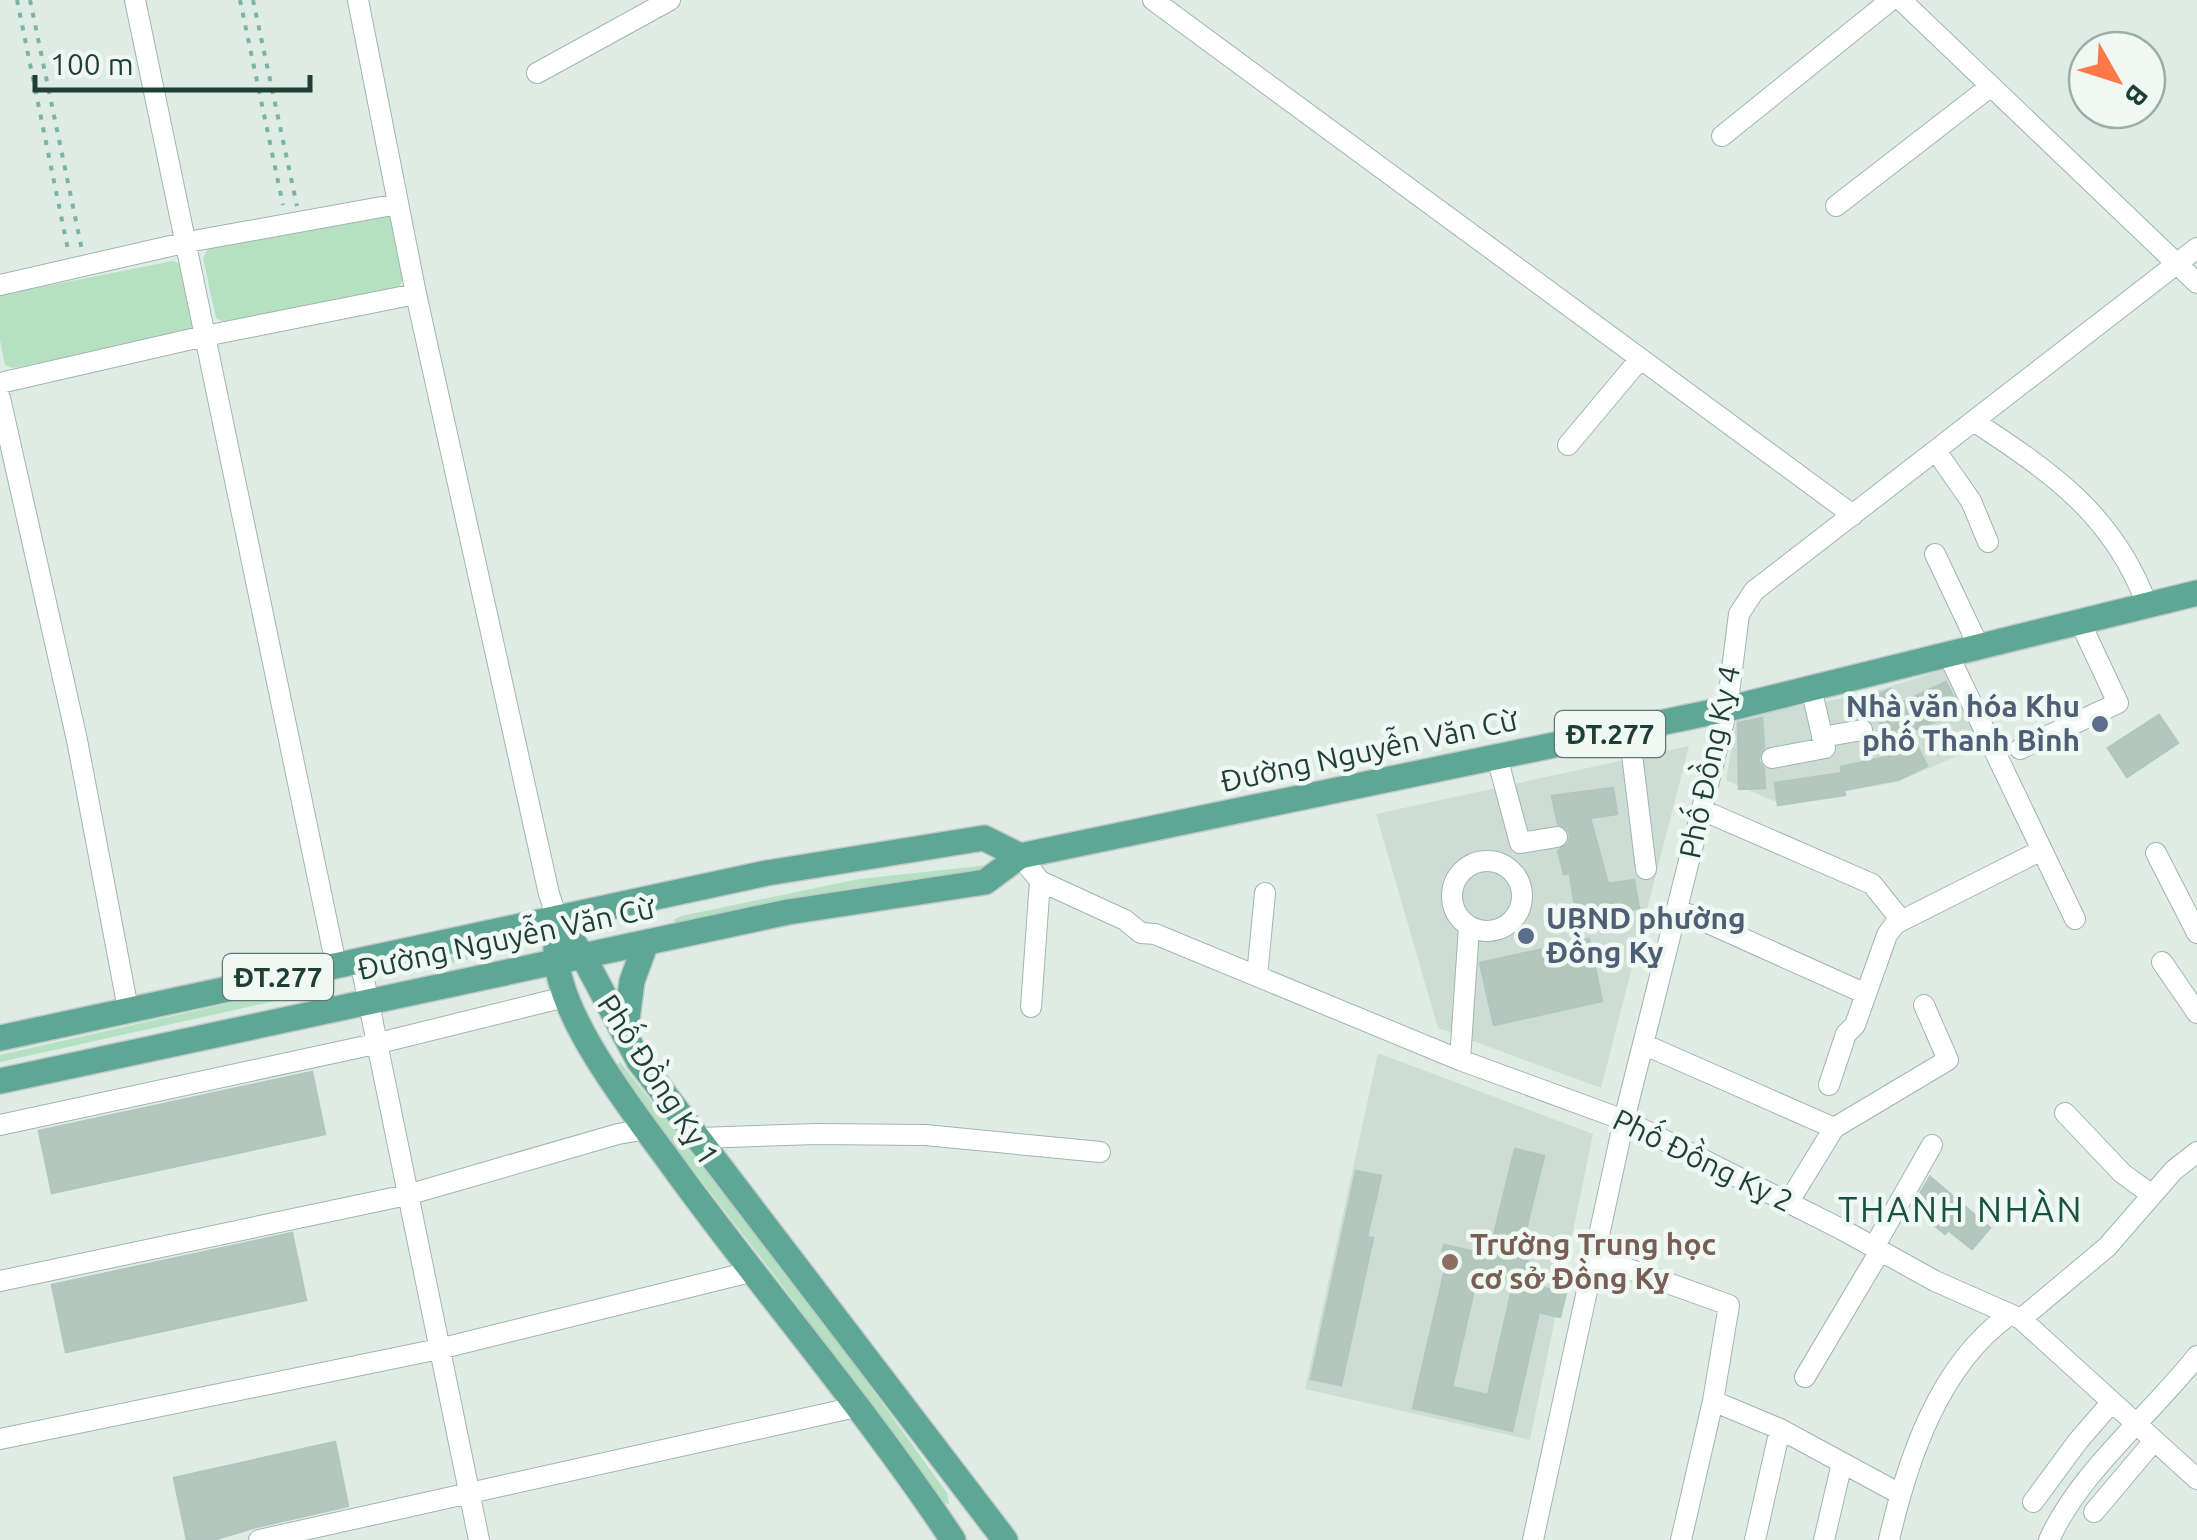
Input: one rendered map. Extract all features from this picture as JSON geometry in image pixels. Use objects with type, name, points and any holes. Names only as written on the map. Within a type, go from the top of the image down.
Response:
[{"type":"main road","name":"Đường Nguyễn Văn Cừ","points":[[0,1082],[646,943],[874,897],[986,882],[1020,856],[1726,709],[2197,593]]},
{"type":"main road","name":"Đường Nguyễn Văn Cừ","points":[[0,1038],[766,873],[984,838],[1020,856]]},
{"type":"main road","name":"Phố Đồng Kỵ 1","points":[[557,918],[584,958],[639,1061],[1005,1540]]},
{"type":"main road","name":"Phố Đồng Kỵ 1","points":[[557,918],[556,963],[565,998],[604,1066],[750,1272],[953,1540]]},
{"type":"main road","points":[[625,1035],[632,978],[646,943]]},
{"type":"street","points":[[136,0],[204,336],[348,962],[367,1000],[479,1540]]},
{"type":"street","points":[[358,0],[416,294],[557,918]]},
{"type":"street","points":[[537,73],[670,0]]},
{"type":"street","points":[[1153,0],[1852,516]]},
{"type":"street","points":[[1722,136],[1891,0]]},
{"type":"street","points":[[1901,0],[2197,283]]},
{"type":"street","points":[[1836,206],[1991,86]]},
{"type":"street","points":[[0,285],[188,242],[398,204]]},
{"type":"street","name":"Phố Đồng Kỵ 4","points":[[1533,1540],[1624,1120],[1726,709],[1740,614],[1754,591],[2197,248]]},
{"type":"street","points":[[0,383],[204,336],[416,294]]},
{"type":"street","points":[[1568,445],[1640,359]]},
{"type":"street","points":[[0,398],[77,740],[128,1009]]},
{"type":"street","points":[[1975,422],[2051,472],[2108,530],[2130,565],[2147,605]]},
{"type":"street","points":[[1936,451],[1971,501],[1988,542]]},
{"type":"street","points":[[1934,554],[1979,646]]},
{"type":"street","points":[[2020,749],[2118,702],[2080,622]]},
{"type":"street","points":[[1948,654],[2075,918]]},
{"type":"street","points":[[1772,758],[1825,748],[1811,688]]},
{"type":"street","points":[[1629,730],[1646,870]]},
{"type":"street","points":[[1822,737],[1862,730]]},
{"type":"street","points":[[1498,757],[1520,843]]},
{"type":"street","points":[[1702,810],[1872,884],[1901,920]]},
{"type":"street","points":[[1498,862],[1520,843],[1557,837]]},
{"type":"street","points":[[1830,1086],[1846,1034],[1855,1025],[1894,924],[2042,850]]},
{"type":"street","points":[[2156,854],[2197,933]]},
{"type":"street","name":"Phố Đồng Kỵ 2","points":[[1020,856],[1040,881],[1125,920],[1143,922],[1155,934],[1460,1060],[1624,1120],[2015,1318],[2197,1479]]},
{"type":"street","points":[[1475,862],[1498,862],[1509,868],[1521,887],[1519,910],[1503,927],[1480,931],[1470,927],[1460,920],[1451,899],[1457,876],[1475,862]]},
{"type":"street","points":[[1031,1007],[1040,881]]},
{"type":"street","points":[[1257,976],[1265,893]]},
{"type":"street","points":[[1677,910],[1866,994]]},
{"type":"street","points":[[1460,1060],[1470,927]]},
{"type":"street","points":[[2162,962],[2197,1012]]},
{"type":"street","points":[[0,1125],[375,1044],[565,998]]},
{"type":"street","points":[[1788,1202],[1834,1128],[1948,1060],[1924,1004]]},
{"type":"street","points":[[1643,1044],[1834,1128]]},
{"type":"street","points":[[2065,1114],[2122,1173],[2152,1196]]},
{"type":"street","points":[[0,1281],[407,1195],[646,1129]]},
{"type":"street","points":[[700,1138],[925,1135],[1100,1152]]},
{"type":"street","points":[[1805,1377],[1932,1145]]},
{"type":"street","points":[[1889,1540],[1900,1494],[1921,1437],[1950,1380],[1990,1329],[2015,1318],[2107,1246],[2174,1170],[2197,1152]]},
{"type":"street","points":[[1594,1257],[1729,1305],[1714,1402],[1681,1540]]},
{"type":"street","points":[[0,1439],[439,1348],[750,1272]]},
{"type":"street","points":[[2048,1540],[2058,1518],[2134,1424],[2197,1356]]},
{"type":"street","points":[[1714,1402],[1780,1429],[1900,1494]]},
{"type":"street","points":[[2034,1502],[2078,1441],[2112,1403]]},
{"type":"street","points":[[259,1540],[856,1408]]},
{"type":"street","points":[[1755,1540],[1780,1429]]},
{"type":"street","points":[[2094,1512],[2153,1442]]},
{"type":"street","points":[[1824,1540],[1842,1464]]},
{"type":"path","points":[[16,0],[78,267]]},
{"type":"path","points":[[30,0],[78,267]]},
{"type":"path","points":[[240,0],[294,223]]},
{"type":"path","points":[[253,0],[294,223]]},
{"type":"shaded area","points":[[1952,667],[1985,744],[1897,782],[1778,803],[1726,780],[1737,717],[1866,694]]},
{"type":"shaded area","name":"UBND phường Đồng Kỵ","points":[[1689,746],[1601,1088],[1438,1028],[1376,814]]},
{"type":"shaded area","name":"Trường Trung học cơ sở Đồng Kỵ","points":[[1378,1053],[1593,1134],[1530,1440],[1305,1389]]},
{"type":"green space","points":[[384,214],[391,217],[404,278],[399,287],[224,322],[216,318],[203,258],[208,249]]},
{"type":"green space","points":[[173,261],[180,264],[193,325],[188,333],[13,368],[5,365],[0,340],[0,295]]},
{"type":"green space","points":[[989,865],[986,872],[845,889],[679,924],[673,920],[859,879]]},
{"type":"green space","points":[[489,948],[492,951],[487,955],[395,973],[397,969]]},
{"type":"green space","points":[[323,982],[329,985],[325,990],[0,1062],[0,1055]]},
{"type":"green space","points":[[620,1062],[797,1285],[947,1493],[949,1504],[942,1502],[779,1281],[621,1077],[616,1066]]},
{"type":"building","points":[[1946,682],[1960,711],[1910,732],[1927,766],[1900,779],[1844,790],[1845,795],[1778,805],[1775,783],[1842,773],[1841,767],[1896,755],[1869,699],[1890,689],[1897,705]]},
{"type":"building","points":[[2159,715],[2178,743],[2127,777],[2108,748]]},
{"type":"building","points":[[1762,718],[1764,747],[1758,760],[1764,769],[1765,788],[1739,789],[1738,723]]},
{"type":"building","points":[[1613,788],[1617,814],[1590,818],[1608,884],[1634,880],[1639,908],[1577,921],[1570,873],[1564,874],[1558,851],[1569,843],[1570,834],[1558,824],[1552,796]]},
{"type":"building","points":[[1589,939],[1602,1001],[1494,1025],[1480,963]]},
{"type":"building","points":[[312,1072],[325,1134],[52,1193],[39,1131]]},
{"type":"building","points":[[1515,1149],[1544,1156],[1519,1258],[1528,1261],[1523,1283],[1566,1293],[1560,1317],[1539,1312],[1512,1431],[1413,1408],[1447,1261],[1441,1260],[1444,1245],[1489,1255]],"holes":[[[1478,1272],[1514,1281],[1488,1395],[1452,1387]]]},
{"type":"building","points":[[1356,1171],[1381,1176],[1367,1237],[1373,1238],[1341,1385],[1311,1379]]},
{"type":"building","points":[[1930,1177],[1990,1228],[1972,1249],[1948,1230],[1945,1234],[1915,1202]]},
{"type":"building","points":[[292,1233],[306,1300],[66,1352],[52,1285]]},
{"type":"building","points":[[335,1442],[348,1506],[213,1540],[187,1540],[174,1478]]},
{"type":"place","name":"Nhà văn hóa Khu phố Thanh Bình","points":[[2100,724]]},
{"type":"place","name":"UBND phường Đồng Kỵ","points":[[1526,936]]},
{"type":"place","name":"Trường Trung học cơ sở Đồng Kỵ","points":[[1450,1262]]},
{"type":"district","name":"THANH NHÀN","points":[[1961,1210]]}]
